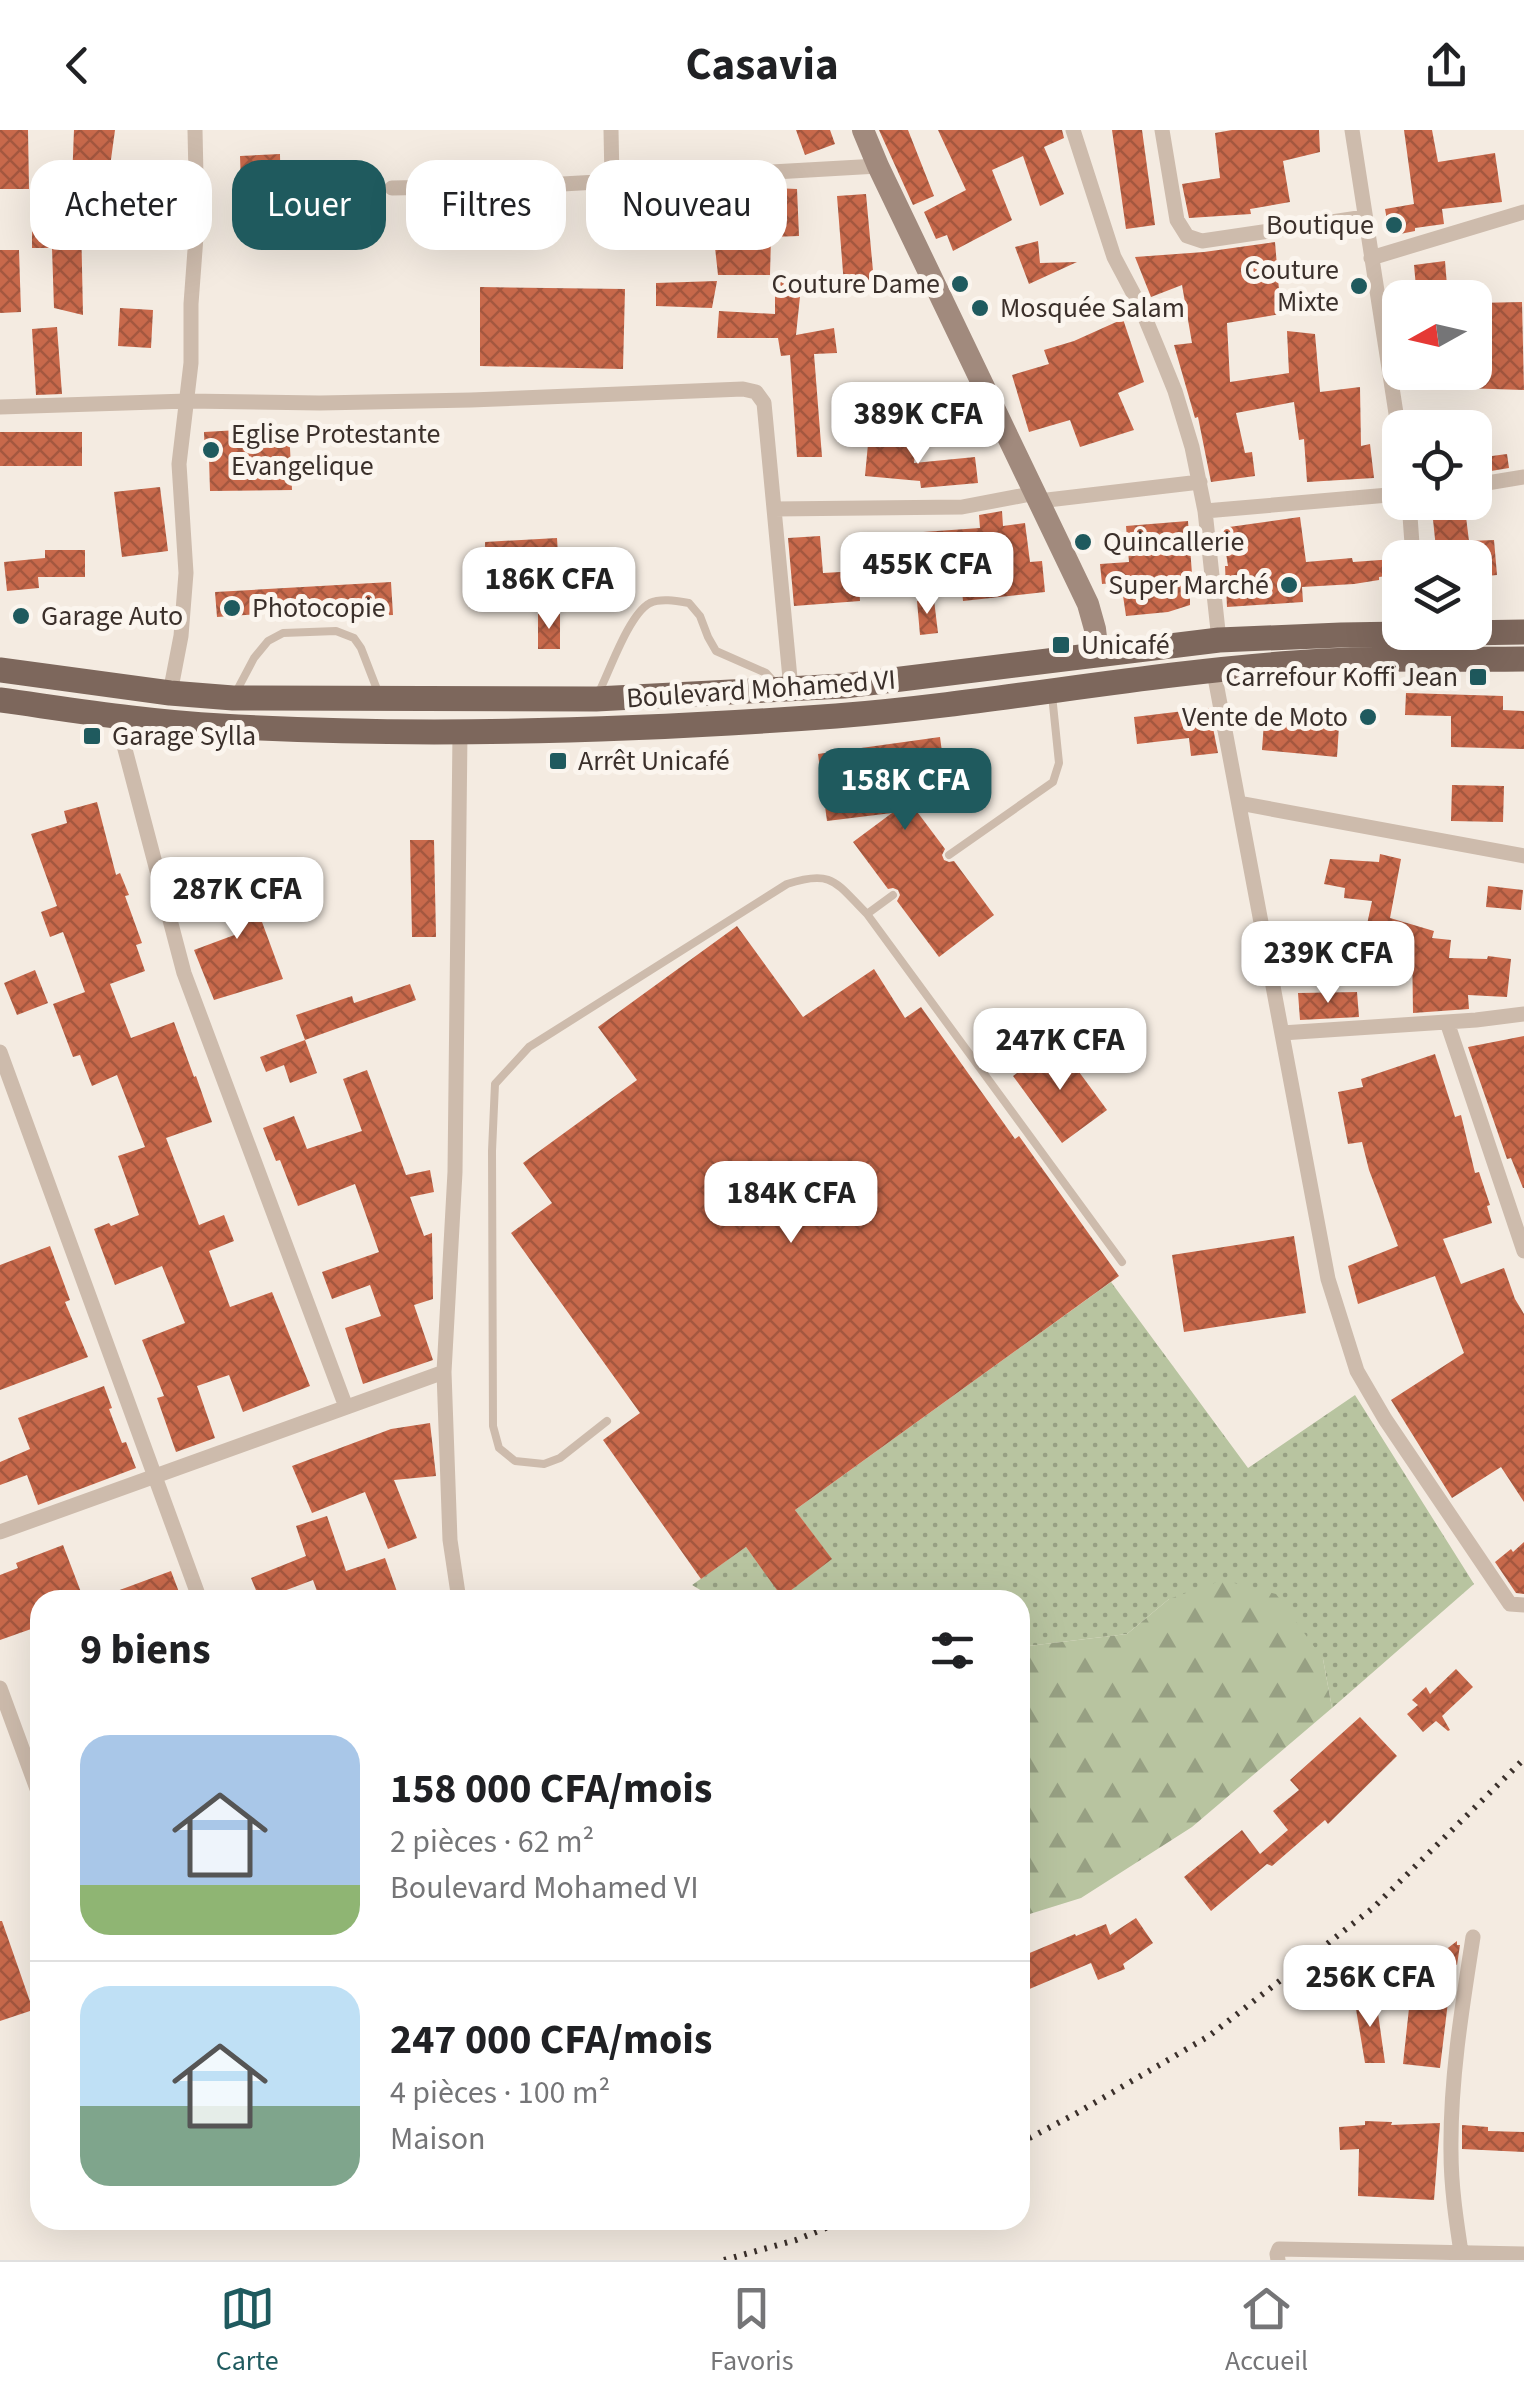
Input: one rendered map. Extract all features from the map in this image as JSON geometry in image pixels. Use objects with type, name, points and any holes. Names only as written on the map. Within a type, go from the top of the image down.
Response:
[{"type":"main road","name":"Boulevard Mohamed VI","points":[[1492,632],[1524,632]]},
{"type":"main road","name":"Boulevard Mohamed VI","points":[[0,670],[233,698],[596,699],[844,686],[1219,640],[1382,634]]},
{"type":"main road","points":[[1098,654],[1100,684]]},
{"type":"main road","name":"Boulevard Mohamed VI","points":[[0,700],[219,726],[554,732],[834,716],[1294,663],[1524,660]]},
{"type":"main road","points":[[314,699],[314,730]]},
{"type":"street","points":[[170,693],[181,636],[186,573],[179,464],[191,363],[195,130]]},
{"type":"street","points":[[611,130],[612,160]]},
{"type":"street","points":[[863,130],[1088,604],[1098,654]]},
{"type":"street","points":[[1073,130],[1114,257],[1141,308],[1175,391],[1192,447],[1205,511],[1219,640]]},
{"type":"street","points":[[1162,130],[1177,220],[1187,236],[1202,241],[1365,217]]},
{"type":"street","points":[[1352,130],[1395,410]]},
{"type":"street","points":[[787,171],[878,166]]},
{"type":"street","points":[[392,188],[586,182]]},
{"type":"street","points":[[1371,258],[1524,212]]},
{"type":"street","points":[[0,407],[186,400],[320,403],[744,389],[756,392],[764,403],[786,689]]},
{"type":"street","points":[[1492,482],[1524,477]]},
{"type":"street","points":[[774,509],[962,507],[1200,482]]},
{"type":"street","points":[[1205,511],[1382,496]]},
{"type":"street","points":[[1214,672],[1328,1279],[1357,1371],[1492,1579],[1510,1604],[1524,1605]]},
{"type":"street","points":[[116,715],[184,973],[346,1407]]},
{"type":"street","points":[[458,1590],[450,1540],[444,1372],[454,1172],[460,732]]},
{"type":"street","points":[[1239,802],[1524,856]]},
{"type":"street","points":[[1282,1033],[1524,1014]]},
{"type":"street","points":[[1447,1022],[1524,1251]]},
{"type":"street","points":[[0,1052],[196,1590]]},
{"type":"street","points":[[0,1532],[444,1372]]},
{"type":"street","points":[[0,1688],[30,1770]]},
{"type":"street","points":[[1461,2252],[1451,2151],[1458,2052],[1473,1937]]},
{"type":"street","points":[[1278,2260],[1280,2249],[1524,2254]]},
{"type":"lane","points":[[596,699],[639,612],[653,602],[689,603],[700,616],[716,651],[766,673],[786,689]]},
{"type":"lane","points":[[233,698],[254,658],[268,641],[283,634],[336,631],[354,638],[362,648],[380,700]]},
{"type":"lane","points":[[950,855],[1053,782],[1059,763],[1052,690]]},
{"type":"lane","points":[[606,1421],[560,1458],[544,1464],[516,1461],[498,1448],[493,1426],[495,1084],[529,1047],[787,884],[810,877],[832,880],[867,914],[1122,1262]]},
{"type":"lane","points":[[867,914],[892,896]]},
{"type":"green space","points":[[1111,1282],[1248,1468],[1355,1395],[1474,1584],[1332,1708],[1323,1659],[1169,1599],[1127,1634],[1030,1646],[1030,1590],[790,1590],[831,1559],[795,1510]]},
{"type":"green space","points":[[746,1547],[778,1590],[700,1590],[692,1585]]},
{"type":"green space","points":[[1223,1580],[1276,1594],[1323,1659],[1332,1708],[1192,1827],[1081,1898],[1030,1914],[1030,1646],[1127,1634],[1169,1599]]},
{"type":"building","points":[[0,130],[28,130],[29,189],[0,189]]},
{"type":"building","points":[[74,130],[115,130],[111,160],[73,160]]},
{"type":"building","points":[[796,130],[830,130],[835,144],[805,155]]},
{"type":"building","points":[[879,130],[908,130],[934,196],[913,205]]},
{"type":"building","points":[[938,130],[1062,130],[1064,138],[1044,147],[1064,194],[1040,206],[1023,156],[992,170],[1012,220],[953,251],[947,235],[936,239],[924,212],[966,190]]},
{"type":"building","points":[[1112,130],[1142,130],[1155,225],[1126,229]]},
{"type":"building","points":[[1319,130],[1320,152],[1283,161],[1290,202],[1250,209],[1251,214],[1189,218],[1182,184],[1220,178],[1215,133]]},
{"type":"building","points":[[1404,130],[1432,130],[1438,162],[1495,153],[1502,202],[1442,209],[1444,224],[1390,236],[1385,209],[1414,204]]},
{"type":"building","points":[[280,154],[280,160],[240,160],[240,156]]},
{"type":"building","points":[[787,189],[797,189],[799,236],[787,236]]},
{"type":"building","points":[[866,194],[874,282],[844,285],[837,196]]},
{"type":"building","points":[[1038,241],[1040,263],[1077,262],[1029,284],[1015,247]]},
{"type":"building","points":[[1275,242],[1281,314],[1227,323],[1230,382],[1289,373],[1287,331],[1315,334],[1320,392],[1360,387],[1361,446],[1370,444],[1374,478],[1307,482],[1304,439],[1299,440],[1294,402],[1236,413],[1245,453],[1252,452],[1255,476],[1211,482],[1198,417],[1195,418],[1174,345],[1192,343],[1182,285],[1151,297],[1135,257]]},
{"type":"building","points":[[0,250],[19,250],[21,312],[0,313]]},
{"type":"building","points":[[52,250],[82,250],[83,315],[54,308]]},
{"type":"building","points":[[715,250],[771,250],[770,275],[718,275]]},
{"type":"building","points":[[1445,261],[1447,280],[1415,280],[1414,265]]},
{"type":"building","points":[[802,277],[796,335],[834,328],[837,353],[814,354],[822,457],[797,457],[790,355],[781,356],[778,338],[717,338],[719,311],[775,314],[775,278]]},
{"type":"building","points":[[717,281],[712,308],[656,306],[656,283]]},
{"type":"building","points":[[480,287],[625,289],[623,369],[480,366]]},
{"type":"building","points":[[1522,302],[1524,390],[1492,389],[1492,303]]},
{"type":"building","points":[[120,308],[153,310],[151,348],[118,346]]},
{"type":"building","points":[[1123,319],[1144,382],[1118,393],[1134,430],[1080,447],[1070,420],[1029,432],[1012,375],[1049,364],[1044,350]]},
{"type":"building","points":[[57,327],[62,394],[36,395],[32,329]]},
{"type":"building","points":[[289,427],[292,490],[210,491],[204,432]]},
{"type":"building","points":[[0,432],[82,432],[82,466],[0,466]]},
{"type":"building","points":[[868,444],[916,446],[914,463],[975,457],[978,483],[921,488],[920,481],[865,476]]},
{"type":"building","points":[[1507,454],[1509,468],[1492,471],[1492,456]]},
{"type":"building","points":[[160,487],[168,551],[122,557],[114,492]]},
{"type":"building","points":[[1002,511],[1003,526],[1025,523],[1030,562],[1042,561],[1045,592],[963,601],[959,560],[869,568],[866,536],[980,528],[979,515]]},
{"type":"building","points":[[1300,517],[1306,562],[1382,560],[1382,577],[1354,584],[1302,587],[1303,602],[1227,607],[1228,566],[1222,528]]},
{"type":"building","points":[[1433,520],[1466,520],[1469,540],[1435,540]]},
{"type":"building","points":[[1188,521],[1193,587],[1190,605],[1168,612],[1126,616],[1121,582],[1102,584],[1100,564],[1129,562],[1126,526]]},
{"type":"building","points":[[820,536],[823,573],[858,571],[860,601],[794,606],[788,538]]},
{"type":"building","points":[[557,538],[559,571],[486,574],[485,542]]},
{"type":"building","points":[[1492,540],[1494,540],[1497,575],[1492,575]]},
{"type":"building","points":[[45,550],[85,550],[85,577],[38,577],[39,588],[7,591],[4,562],[45,558]]},
{"type":"building","points":[[624,567],[626,600],[605,601],[604,568]]},
{"type":"building","points":[[391,582],[393,615],[305,618],[305,611],[217,617],[215,592]]},
{"type":"building","points":[[934,600],[938,633],[920,635],[917,601]]},
{"type":"building","points":[[538,614],[560,614],[560,649],[538,649]]},
{"type":"building","points":[[1406,693],[1503,696],[1503,710],[1524,711],[1524,749],[1451,747],[1451,716],[1405,715]]},
{"type":"building","points":[[1209,708],[1218,753],[1191,756],[1189,738],[1137,744],[1134,717]]},
{"type":"building","points":[[1264,722],[1339,726],[1337,757],[1262,750]]},
{"type":"building","points":[[940,737],[949,805],[915,809],[945,849],[944,860],[954,861],[994,915],[939,957],[897,901],[898,890],[888,889],[853,842],[892,813],[827,821],[818,754]]},
{"type":"building","points":[[1452,785],[1504,786],[1503,822],[1451,821]]},
{"type":"building","points":[[97,802],[116,875],[120,873],[129,895],[125,896],[142,943],[136,945],[145,971],[110,984],[131,1038],[174,1022],[212,1122],[166,1138],[199,1225],[224,1215],[234,1241],[209,1251],[230,1307],[272,1292],[310,1386],[243,1412],[229,1375],[197,1386],[215,1438],[176,1452],[157,1398],[164,1396],[142,1340],[185,1323],[162,1266],[115,1285],[94,1229],[139,1215],[118,1156],[145,1147],[117,1075],[92,1086],[80,1055],[73,1057],[53,1004],[85,992],[63,932],[50,937],[41,912],[57,906],[31,834],[67,823],[64,811]]},
{"type":"building","points":[[410,840],[434,840],[436,937],[412,937]]},
{"type":"building","points":[[1380,854],[1401,859],[1390,918],[1434,931],[1432,938],[1451,940],[1449,958],[1511,959],[1507,997],[1468,995],[1469,1009],[1413,1013],[1412,942],[1366,929],[1372,901],[1344,898],[1345,888],[1324,884],[1330,859],[1379,862]]},
{"type":"building","points":[[241,865],[283,979],[214,1000],[194,950],[237,934],[224,899],[192,910],[190,906],[220,885],[216,874]]},
{"type":"building","points":[[1488,886],[1523,890],[1521,910],[1486,907]]},
{"type":"building","points":[[737,926],[803,1017],[874,969],[905,1018],[921,1007],[1119,1276],[795,1510],[832,1559],[791,1590],[777,1590],[746,1547],[701,1579],[603,1440],[640,1413],[511,1233],[552,1203],[523,1163],[637,1080],[598,1027]]},
{"type":"building","points":[[35,970],[48,1003],[17,1015],[4,983]]},
{"type":"building","points":[[410,984],[416,1000],[305,1040],[296,1015],[352,996],[354,1003]]},
{"type":"building","points":[[1357,992],[1359,1017],[1300,1020],[1298,993]]},
{"type":"building","points":[[1524,1036],[1523,1188],[1511,1158],[1507,1159],[1468,1047]]},
{"type":"building","points":[[305,1040],[317,1073],[290,1083],[284,1065],[266,1072],[260,1057]]},
{"type":"building","points":[[1057,1042],[1107,1110],[1062,1143],[1013,1076]]},
{"type":"building","points":[[1435,1054],[1455,1117],[1461,1115],[1475,1173],[1479,1172],[1490,1205],[1487,1206],[1492,1223],[1443,1239],[1461,1284],[1504,1268],[1524,1314],[1524,1502],[1501,1467],[1452,1498],[1391,1400],[1464,1353],[1435,1276],[1358,1304],[1348,1266],[1398,1246],[1362,1142],[1348,1144],[1338,1092],[1363,1087],[1361,1079]]},
{"type":"building","points":[[367,1070],[406,1175],[430,1170],[434,1192],[410,1197],[424,1236],[432,1233],[433,1299],[414,1305],[433,1360],[363,1384],[345,1328],[381,1316],[370,1285],[332,1299],[322,1272],[379,1252],[355,1184],[298,1206],[263,1128],[294,1116],[307,1149],[362,1131],[343,1079]]},
{"type":"building","points":[[1294,1236],[1306,1313],[1184,1332],[1172,1255]]},
{"type":"building","points":[[50,1246],[70,1300],[65,1302],[88,1357],[0,1390],[0,1265]]},
{"type":"building","points":[[104,1386],[122,1443],[126,1442],[136,1468],[38,1505],[27,1475],[0,1485],[0,1462],[30,1449],[18,1418]]},
{"type":"building","points":[[430,1423],[436,1476],[394,1480],[417,1538],[388,1549],[365,1492],[312,1513],[292,1466],[391,1429]]},
{"type":"building","points":[[327,1516],[346,1571],[385,1558],[396,1590],[317,1590],[313,1580],[286,1590],[256,1590],[251,1578],[306,1556],[296,1526]]},
{"type":"building","points":[[1524,1542],[1524,1594],[1516,1593],[1495,1562]]},
{"type":"building","points":[[63,1545],[80,1590],[30,1590],[30,1629],[0,1640],[0,1575],[18,1568],[16,1563]]},
{"type":"building","points":[[171,1571],[178,1590],[120,1590]]},
{"type":"building","points":[[1456,1669],[1473,1687],[1442,1716],[1450,1730],[1436,1721],[1423,1732],[1407,1714],[1418,1705],[1412,1700],[1426,1687],[1430,1694]]},
{"type":"building","points":[[1360,1717],[1397,1756],[1328,1824],[1325,1820],[1211,1911],[1184,1877],[1242,1830],[1260,1854],[1288,1830],[1273,1811],[1299,1790],[1290,1780]]},
{"type":"building","points":[[1136,1918],[1153,1943],[1123,1964],[1125,1969],[1098,1980],[1091,1963],[1030,1989],[1030,1953],[1106,1924],[1110,1935]]},
{"type":"building","points":[[0,1921],[2,1921],[30,2011],[0,2021]]},
{"type":"building","points":[[1457,1941],[1460,1945],[1451,1977],[1440,2068],[1403,2064],[1410,1999],[1424,2000],[1431,1961]]},
{"type":"building","points":[[1375,1992],[1385,2063],[1365,2063],[1355,2003]]},
{"type":"building","points":[[1365,2121],[1392,2122],[1391,2125],[1440,2123],[1434,2200],[1358,2196],[1359,2149],[1340,2150],[1339,2127],[1365,2125]]},
{"type":"building","points":[[1462,2125],[1488,2127],[1488,2131],[1524,2132],[1524,2152],[1462,2149]]},
{"type":"railway","points":[[1030,2138],[1209,2036],[1373,1908],[1524,1759]]},
{"type":"railway","points":[[724,2260],[821,2230]]},
{"type":"place","name":"Boutique","points":[[1394,225]]},
{"type":"place","name":"Couture Dame","points":[[960,284]]},
{"type":"place","name":"Couture Mixte","points":[[1359,286]]},
{"type":"place","name":"Mosquée Salam","points":[[980,308]]},
{"type":"place","name":"Eglise Protestante Evangelique","points":[[211,450]]},
{"type":"place","name":"Quincallerie","points":[[1083,542]]},
{"type":"place","name":"Super Marché","points":[[1289,585]]},
{"type":"place","name":"Photocopie","points":[[232,608]]},
{"type":"place","name":"Garage Auto","points":[[21,616]]},
{"type":"place","name":"Unicafé","points":[[1061,645]]},
{"type":"place","name":"Carrefour Koffi Jean","points":[[1478,677]]},
{"type":"place","name":"Vente de Moto","points":[[1368,717]]},
{"type":"place","name":"Garage Sylla","points":[[92,736]]},
{"type":"place","name":"Arrêt Unicafé","points":[[558,761]]}]
